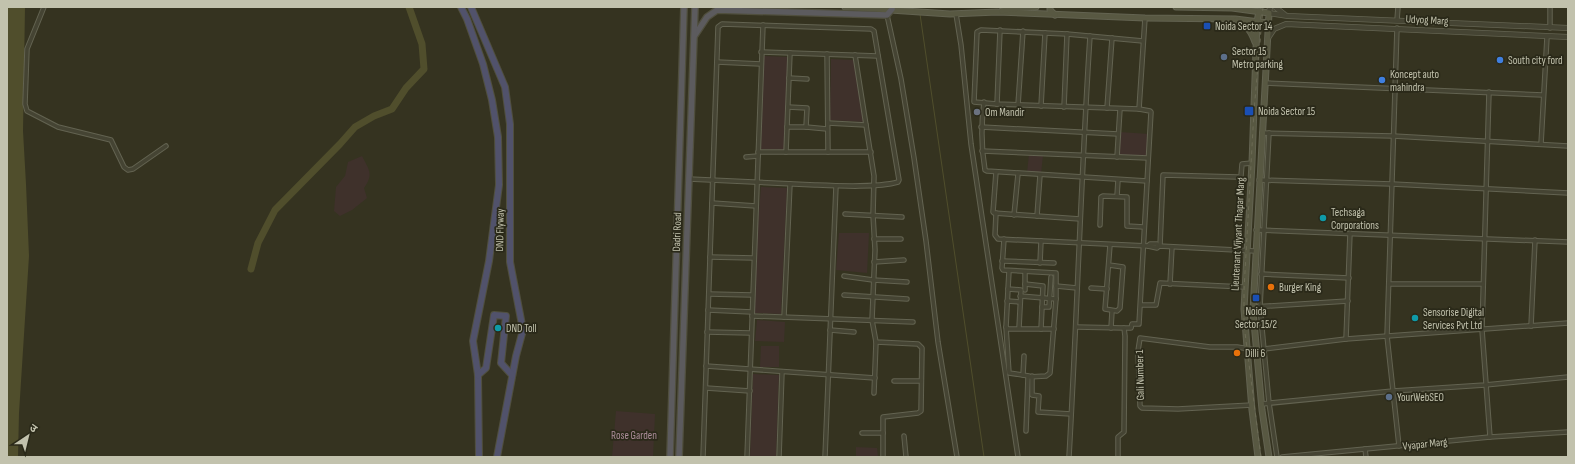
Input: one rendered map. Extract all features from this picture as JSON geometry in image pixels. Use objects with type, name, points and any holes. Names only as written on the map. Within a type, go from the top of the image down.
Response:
[{"type":"highway","name":"DND Flyway","points":[[461,7],[467,19],[483,64],[492,100],[498,137],[499,185],[491,246],[473,341],[478,375],[479,457]]},
{"type":"highway","name":"DND Flyway","points":[[471,7],[505,87],[510,124],[510,262],[522,330],[512,374],[497,457]]},
{"type":"highway","name":"Dadri Road","points":[[679,457],[696,7]]},
{"type":"highway","points":[[694,36],[707,17],[717,8],[887,15],[892,9]]},
{"type":"highway","points":[[684,9],[691,11],[692,19],[695,22]]},
{"type":"highway","name":"Dadri Road","points":[[670,457],[684,9]]},
{"type":"highway","points":[[478,375],[486,368],[494,315],[506,316],[501,363],[512,374]]},
{"type":"main road","points":[[845,7],[953,14],[997,12],[1145,18],[1235,19],[1268,23]]},
{"type":"main road","points":[[997,12],[1010,9],[1036,7]]},
{"type":"main road","points":[[1050,7],[1050,10],[1055,15]]},
{"type":"main road","name":"Udyog Marg","points":[[1176,7],[1235,7],[1269,10]]},
{"type":"main road","name":"Lieutenant Vijyant Thapar Marg","points":[[1258,457],[1244,309],[1244,287],[1252,163],[1257,22],[1259,9]]},
{"type":"main road","name":"Lieutenant Vijyant Thapar Marg","points":[[1269,10],[1253,307],[1261,404],[1269,457]]},
{"type":"main road","points":[[1235,19],[1247,26],[1257,47]]},
{"type":"street","points":[[44,7],[27,49],[25,104],[27,111],[58,127],[111,140],[124,167],[128,170],[166,146]]},
{"type":"street","points":[[1275,7],[1288,16]]},
{"type":"street","points":[[1397,20],[1398,7]]},
{"type":"street","points":[[1550,7],[1550,28]]},
{"type":"street","name":"Udyog Marg","points":[[1269,10],[1288,16],[1568,28]]},
{"type":"street","points":[[953,14],[961,45],[970,144],[1018,457]]},
{"type":"street","points":[[887,15],[901,80],[914,158],[938,342],[957,457]]},
{"type":"street","points":[[1139,109],[1145,18]]},
{"type":"street","name":"Udyog Marg","points":[[1267,40],[1274,29],[1286,24],[1568,37]]},
{"type":"street","points":[[689,179],[713,180],[757,182],[836,186],[898,183],[900,180],[874,32],[871,29],[718,25],[716,62],[713,180],[703,457]]},
{"type":"street","points":[[747,457],[763,25]]},
{"type":"street","points":[[1397,28],[1387,336],[1399,446]]},
{"type":"street","points":[[1076,327],[1131,328],[1132,324],[1139,324],[1151,112],[1149,110],[1139,109],[974,102],[977,32],[981,30],[1000,30],[1143,41]]},
{"type":"street","points":[[997,104],[1000,30]]},
{"type":"street","points":[[1018,105],[1023,32]]},
{"type":"street","points":[[1041,106],[1044,33]]},
{"type":"street","points":[[1064,107],[1067,34]]},
{"type":"street","points":[[1069,457],[1084,132],[1090,36]]},
{"type":"street","points":[[1541,144],[1547,37]]},
{"type":"street","points":[[1108,108],[1112,38]]},
{"type":"street","points":[[761,52],[878,56]]},
{"type":"street","points":[[786,152],[790,53]]},
{"type":"street","points":[[827,54],[828,152]]},
{"type":"street","points":[[855,56],[874,176],[874,262],[872,297],[872,320],[876,342],[874,393]]},
{"type":"street","points":[[716,62],[761,64]]},
{"type":"street","points":[[789,78],[807,79]]},
{"type":"street","points":[[1265,83],[1543,95]]},
{"type":"street","points":[[1489,92],[1482,330],[1490,437]]},
{"type":"street","points":[[984,102],[981,127],[982,150],[985,170],[988,172],[1147,181]]},
{"type":"street","points":[[788,107],[807,108],[806,127]]},
{"type":"street","points":[[1117,157],[1120,109]]},
{"type":"street","points":[[828,123],[866,125]]},
{"type":"street","points":[[787,127],[827,129]]},
{"type":"street","points":[[981,127],[1118,134]]},
{"type":"street","points":[[1262,132],[1393,136],[1568,146]]},
{"type":"street","points":[[1269,133],[1260,307],[1269,403],[1277,457]]},
{"type":"street","points":[[982,150],[1148,158]]},
{"type":"street","points":[[746,157],[758,154],[786,152],[871,152]]},
{"type":"street","points":[[1159,246],[1164,175],[1238,177],[1240,176],[1242,164],[1252,163]]},
{"type":"street","points":[[996,172],[993,212],[996,213],[995,235],[998,239],[1110,245],[1148,246],[1150,244],[1155,244],[1159,246],[1172,247],[1255,251]]},
{"type":"street","points":[[1014,215],[1018,174]]},
{"type":"street","points":[[1037,216],[1040,175]]},
{"type":"street","points":[[1117,196],[1118,180]]},
{"type":"street","points":[[1259,180],[1392,184],[1568,193]]},
{"type":"street","points":[[784,317],[790,184]]},
{"type":"street","points":[[825,457],[836,186]]},
{"type":"street","points":[[1100,225],[1101,197],[1117,196],[1127,198],[1126,226],[1144,227]]},
{"type":"street","points":[[712,203],[756,206]]},
{"type":"street","points":[[996,213],[1080,219]]},
{"type":"street","points":[[845,214],[902,217]]},
{"type":"street","points":[[1256,230],[1568,242]]},
{"type":"street","points":[[1346,339],[1350,233]]},
{"type":"street","points":[[874,239],[901,239]]},
{"type":"street","points":[[1004,239],[1002,269],[1009,271],[1056,273],[1056,298],[1050,373],[1046,376],[1010,374],[1006,327],[1009,271]]},
{"type":"street","points":[[1531,326],[1535,240]]},
{"type":"street","points":[[1040,263],[1041,241]]},
{"type":"street","points":[[1109,265],[1123,267],[1120,310],[1117,311],[1106,309],[1110,245]]},
{"type":"street","points":[[1170,284],[1172,247]]},
{"type":"street","points":[[710,257],[754,258]]},
{"type":"street","points":[[874,262],[904,260]]},
{"type":"street","points":[[1002,261],[1054,263]]},
{"type":"street","points":[[1025,272],[1025,290]]},
{"type":"street","points":[[1261,274],[1349,278]]},
{"type":"street","points":[[844,276],[873,280],[907,282]]},
{"type":"street","points":[[1042,307],[1049,307],[1051,277]]},
{"type":"street","points":[[1025,284],[1043,286],[1040,329]]},
{"type":"street","points":[[1141,305],[1156,305],[1158,284],[1244,287]]},
{"type":"street","points":[[1389,284],[1483,284]]},
{"type":"street","points":[[1056,286],[1077,288]]},
{"type":"street","points":[[1091,288],[1107,289]]},
{"type":"street","points":[[1008,289],[1021,290],[1018,328]]},
{"type":"street","points":[[709,294],[752,295]]},
{"type":"street","points":[[844,296],[907,300]]},
{"type":"street","points":[[1020,296],[1056,298]]},
{"type":"street","points":[[1007,301],[1020,302]]},
{"type":"street","points":[[1253,307],[1348,301]]},
{"type":"street","points":[[708,310],[784,317],[913,322]]},
{"type":"street","points":[[1111,328],[1112,311]]},
{"type":"street","points":[[1264,349],[1346,339],[1568,323]]},
{"type":"street","points":[[1006,327],[1054,329]]},
{"type":"street","points":[[1118,457],[1118,437],[1124,432],[1124,328]]},
{"type":"street","points":[[830,330],[854,332]]},
{"type":"street","points":[[707,332],[751,333]]},
{"type":"street","name":"Gali Number 1","points":[[1248,349],[1210,347],[1140,338],[1138,351],[1140,406],[1142,408],[1178,408],[1252,405]]},
{"type":"street","points":[[876,342],[920,345],[922,348],[921,411],[918,413],[884,416],[883,457]]},
{"type":"street","points":[[1248,349],[1256,350]]},
{"type":"street","points":[[1023,375],[1024,356]]},
{"type":"street","points":[[706,366],[875,378]]},
{"type":"street","points":[[779,457],[782,372]]},
{"type":"street","points":[[1031,376],[1032,395],[1039,396],[1038,412],[1072,414]]},
{"type":"street","points":[[1026,431],[1028,378],[1031,376]]},
{"type":"street","points":[[1261,404],[1568,377]]},
{"type":"street","points":[[894,381],[921,381]]},
{"type":"street","points":[[706,388],[750,391]]},
{"type":"street","points":[[862,432],[883,433]]},
{"type":"street","name":"Vyapar Marg","points":[[1282,457],[1490,437],[1568,432]]},
{"type":"street","points":[[904,436],[906,457]]},
{"type":"street","points":[[1365,449],[1366,457]]},
{"type":"street","points":[[1253,457],[1258,457]]},
{"type":"green space","points":[[764,56],[788,57],[784,150],[761,149]]},
{"type":"green space","points":[[831,59],[854,60],[864,122],[830,120]]},
{"type":"green space","points":[[1120,132],[1149,134],[1147,158],[1118,155]]},
{"type":"green space","points":[[1029,154],[1043,155],[1041,174],[1027,173]]},
{"type":"green space","points":[[362,156],[370,175],[364,188],[367,198],[352,210],[340,216],[334,211],[336,187],[345,176],[348,162]]},
{"type":"green space","points":[[761,187],[787,188],[781,314],[755,313],[752,295]]},
{"type":"green space","points":[[839,233],[869,233],[867,273],[836,270]]},
{"type":"green space","points":[[757,320],[785,322],[784,342],[755,341]]},
{"type":"green space","points":[[761,346],[779,346],[779,367],[760,367]]},
{"type":"green space","points":[[753,374],[779,375],[776,457],[750,457]]},
{"type":"green space","name":"Rose Garden","points":[[616,411],[655,414],[653,457],[612,457]]},
{"type":"green space","points":[[856,447],[877,448],[878,457],[856,457]]},
{"type":"shaded area","points":[[7,7],[25,7],[23,131],[29,256],[19,413],[18,457],[7,457]]},
{"type":"waterway","points":[[251,269],[258,243],[275,210],[355,127],[374,116],[392,109],[406,88],[424,69],[422,44],[409,7]]},
{"type":"waterway","points":[[920,14],[984,457]]},
{"type":"railway","points":[[1261,457],[1244,325],[1244,290],[1254,111],[1263,7]]},
{"type":"place","name":"Noida Sector 14","points":[[1207,26]]},
{"type":"place","name":"Sector 15 Metro parking","points":[[1224,57]]},
{"type":"place","name":"South city ford","points":[[1500,60]]},
{"type":"place","name":"Koncept auto mahindra","points":[[1382,80]]},
{"type":"place","name":"Noida Sector 15","points":[[1249,111]]},
{"type":"place","name":"Om Mandir","points":[[977,112]]},
{"type":"place","name":"Techsaga Corporations","points":[[1323,218]]},
{"type":"place","name":"Burger King","points":[[1271,287]]},
{"type":"place","name":"Noida Sector 15/2","points":[[1256,298]]},
{"type":"place","name":"Sensorise Digital Services Pvt Ltd","points":[[1415,318]]},
{"type":"place","name":"DND Toll","points":[[498,328]]},
{"type":"place","name":"Dilli 6","points":[[1237,353]]},
{"type":"place","name":"YourWebSEO","points":[[1389,397]]}]
